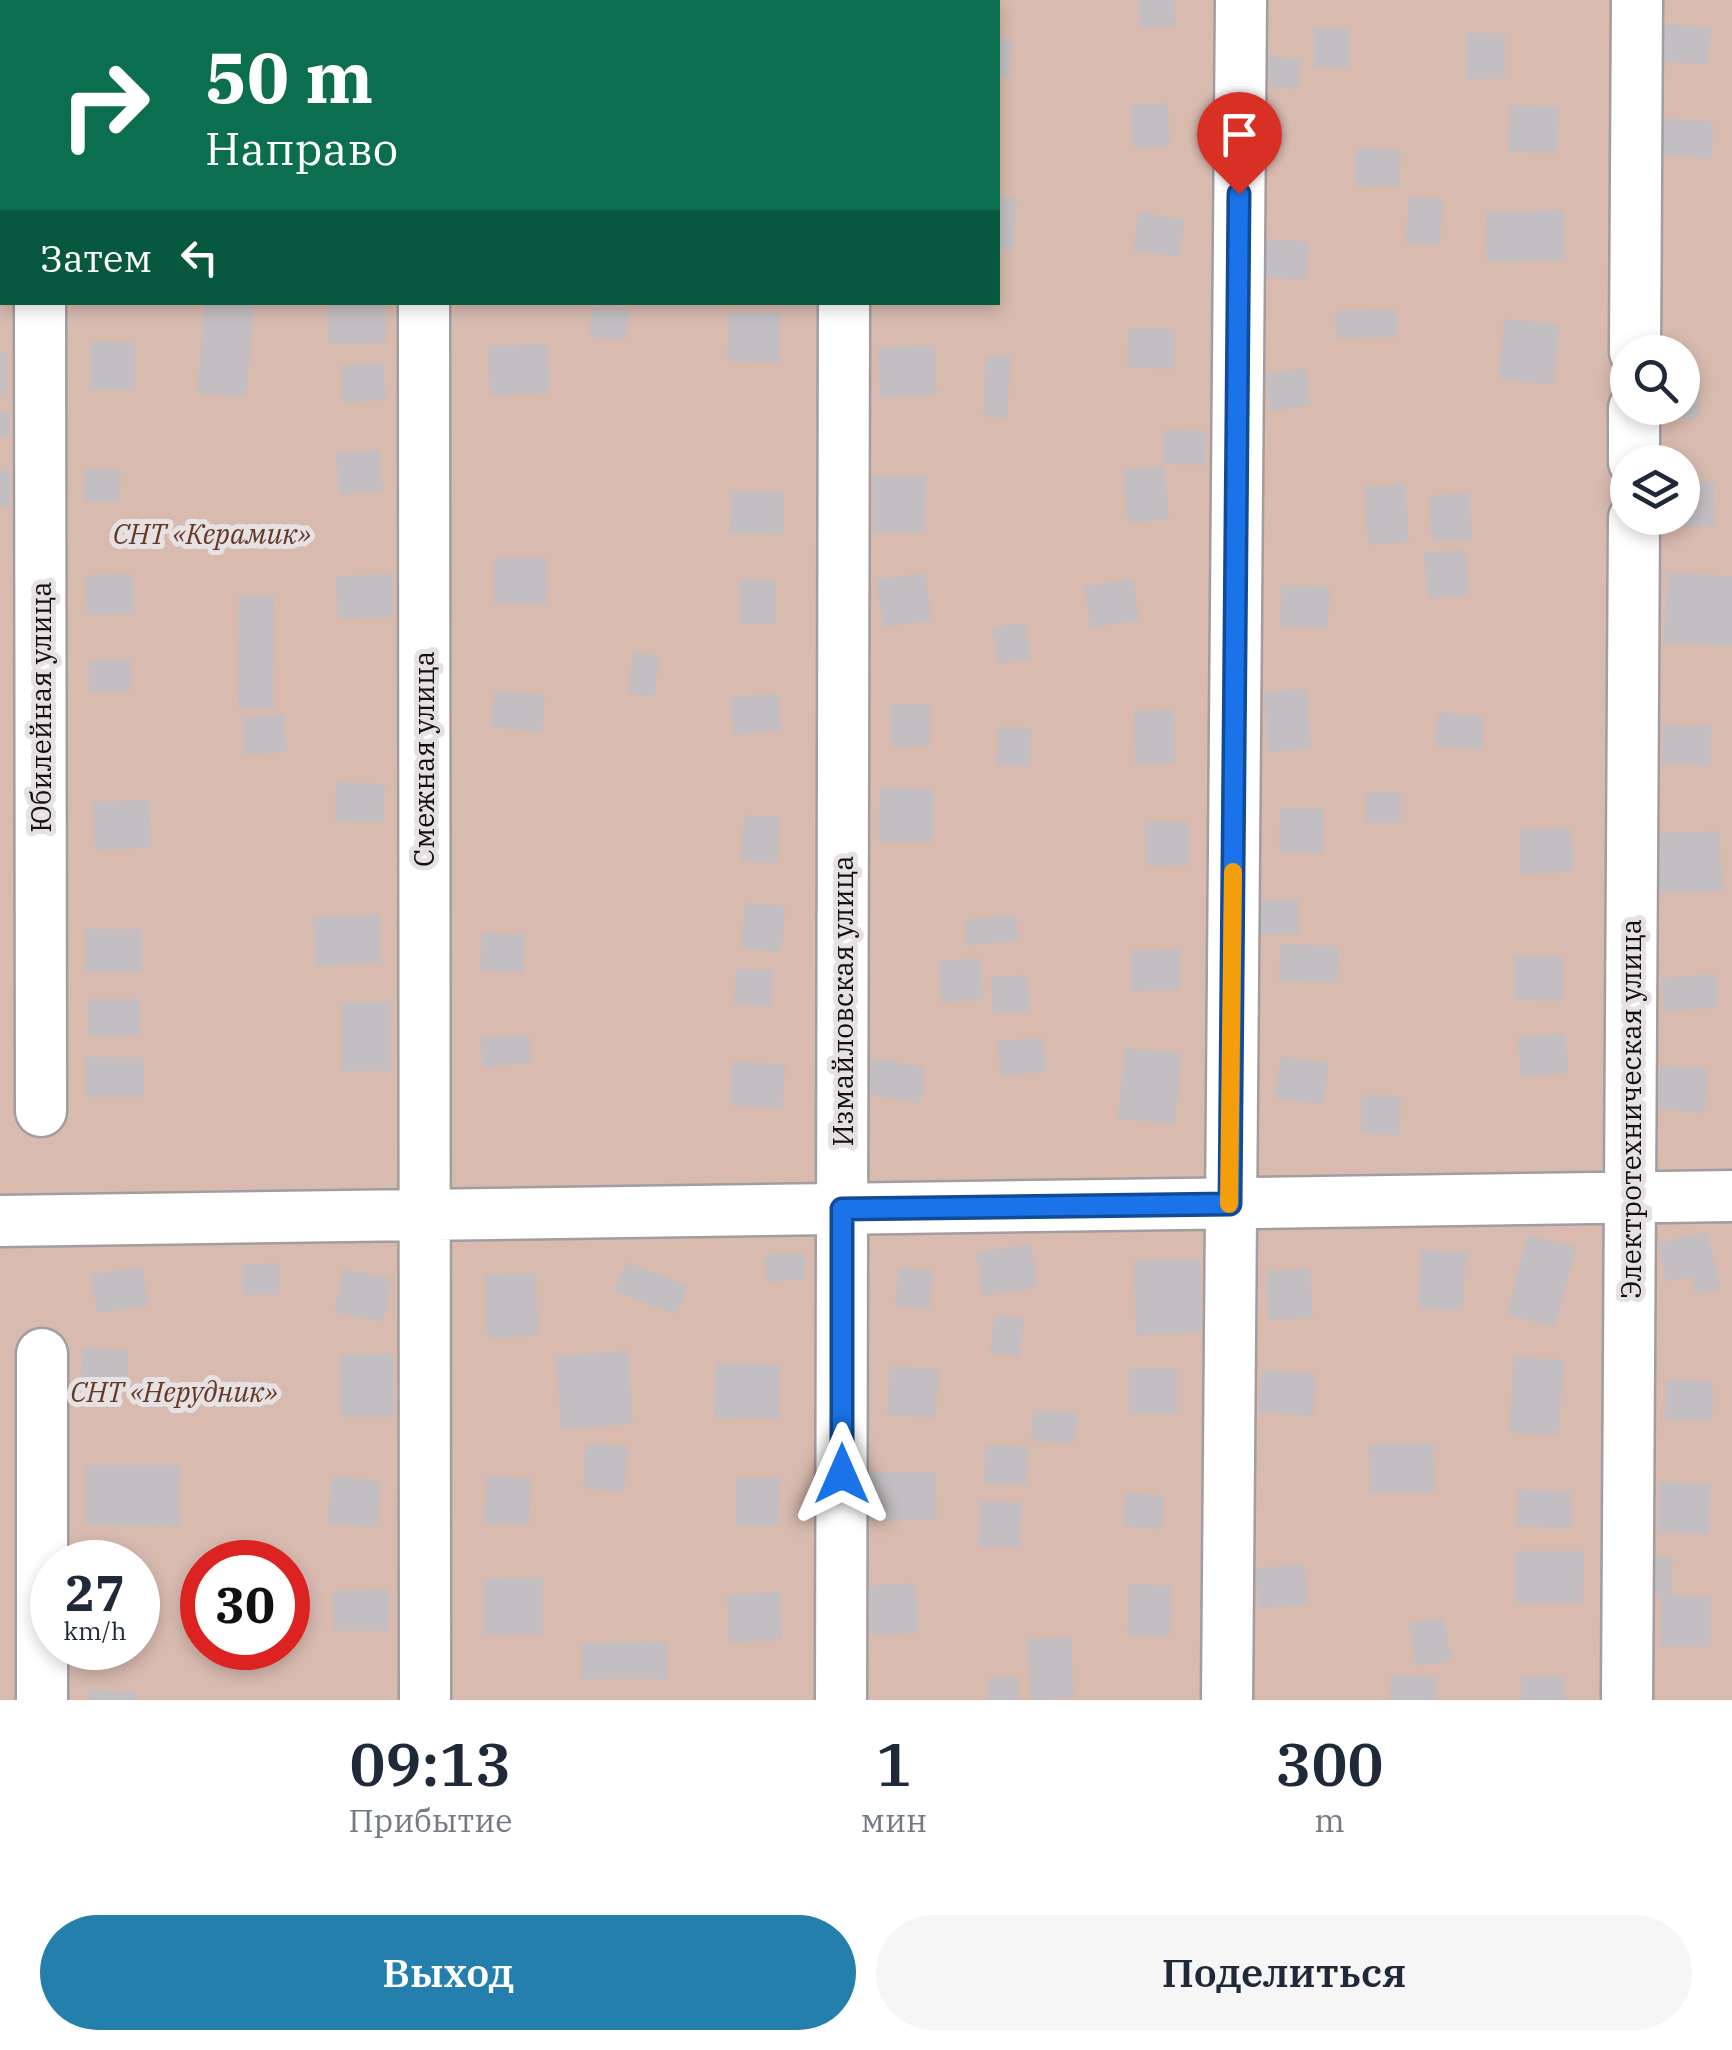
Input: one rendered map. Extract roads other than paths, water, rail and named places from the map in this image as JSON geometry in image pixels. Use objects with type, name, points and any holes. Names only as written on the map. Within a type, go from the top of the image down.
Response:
[{"type":"street","points":[[1228,1700],[1241,0]]},
{"type":"street","points":[[1635,335],[1637,0]]},
{"type":"street","name":"Юбилейная улица","points":[[40,305],[41,1111]]},
{"type":"street","name":"Смежная улица","points":[[424,305],[425,1700]]},
{"type":"street","name":"Измайловская улица","points":[[842,1700],[844,305]]},
{"type":"street","name":"Электротехническая улица","points":[[1628,1700],[1634,535]]},
{"type":"street","points":[[0,1222],[1732,1196]]},
{"type":"street","points":[[42,1354],[42,1700]]},
{"type":"park label","name":"СНТ «Керамик»","points":[[212,534]]},
{"type":"park label","name":"СНТ «Нерудник»","points":[[174,1392]]}]
